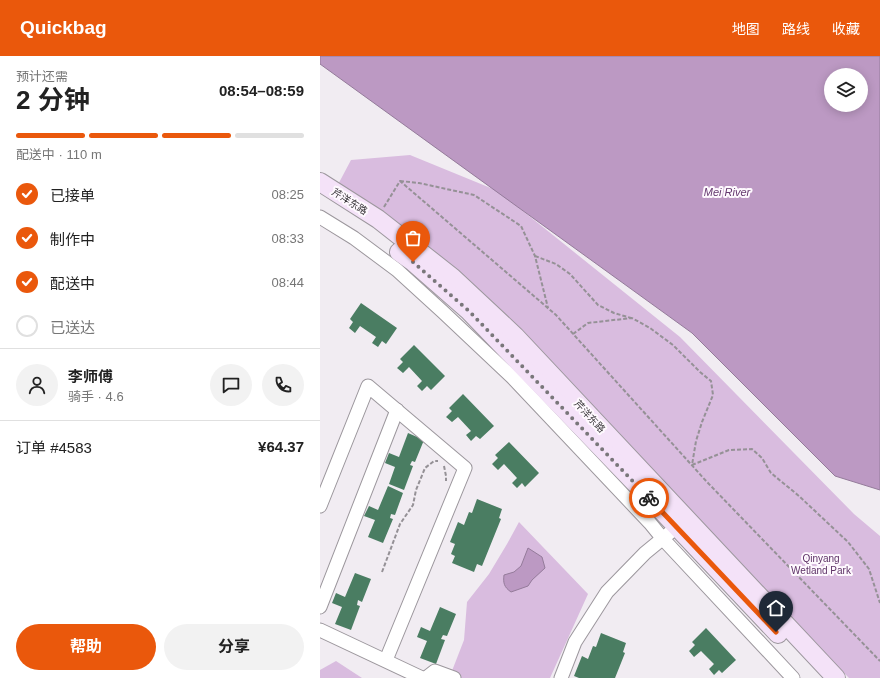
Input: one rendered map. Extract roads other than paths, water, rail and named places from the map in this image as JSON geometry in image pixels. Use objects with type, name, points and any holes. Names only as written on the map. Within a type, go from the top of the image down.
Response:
[{"type":"main road","name":"芹洋东路","points":[[320,182],[378,219],[452,277],[515,336],[820,678]]},
{"type":"main road","name":"芹洋东路","points":[[320,196],[364,224],[413,262],[469,311],[836,678]]},
{"type":"street","points":[[320,217],[354,238],[397,270],[512,377],[650,523],[662,539],[793,678]]},
{"type":"street","points":[[320,506],[368,386],[465,468],[386,660]]},
{"type":"street","points":[[320,607],[397,410]]},
{"type":"street","points":[[561,678],[575,642],[608,592],[646,553],[682,523]]},
{"type":"street","points":[[320,630],[422,678]]},
{"type":"street","points":[[426,678],[436,671],[454,678]]},
{"type":"water","name":"Mei River","points":[[320,56],[880,56],[880,490],[835,476],[692,333],[320,64]]},
{"type":"water","points":[[528,548],[542,557],[545,568],[532,580],[528,586],[511,592],[504,585],[504,575],[514,572],[521,566]]},
{"type":"park label","name":"Qinyang Wetland Park","points":[[821,564]]}]
